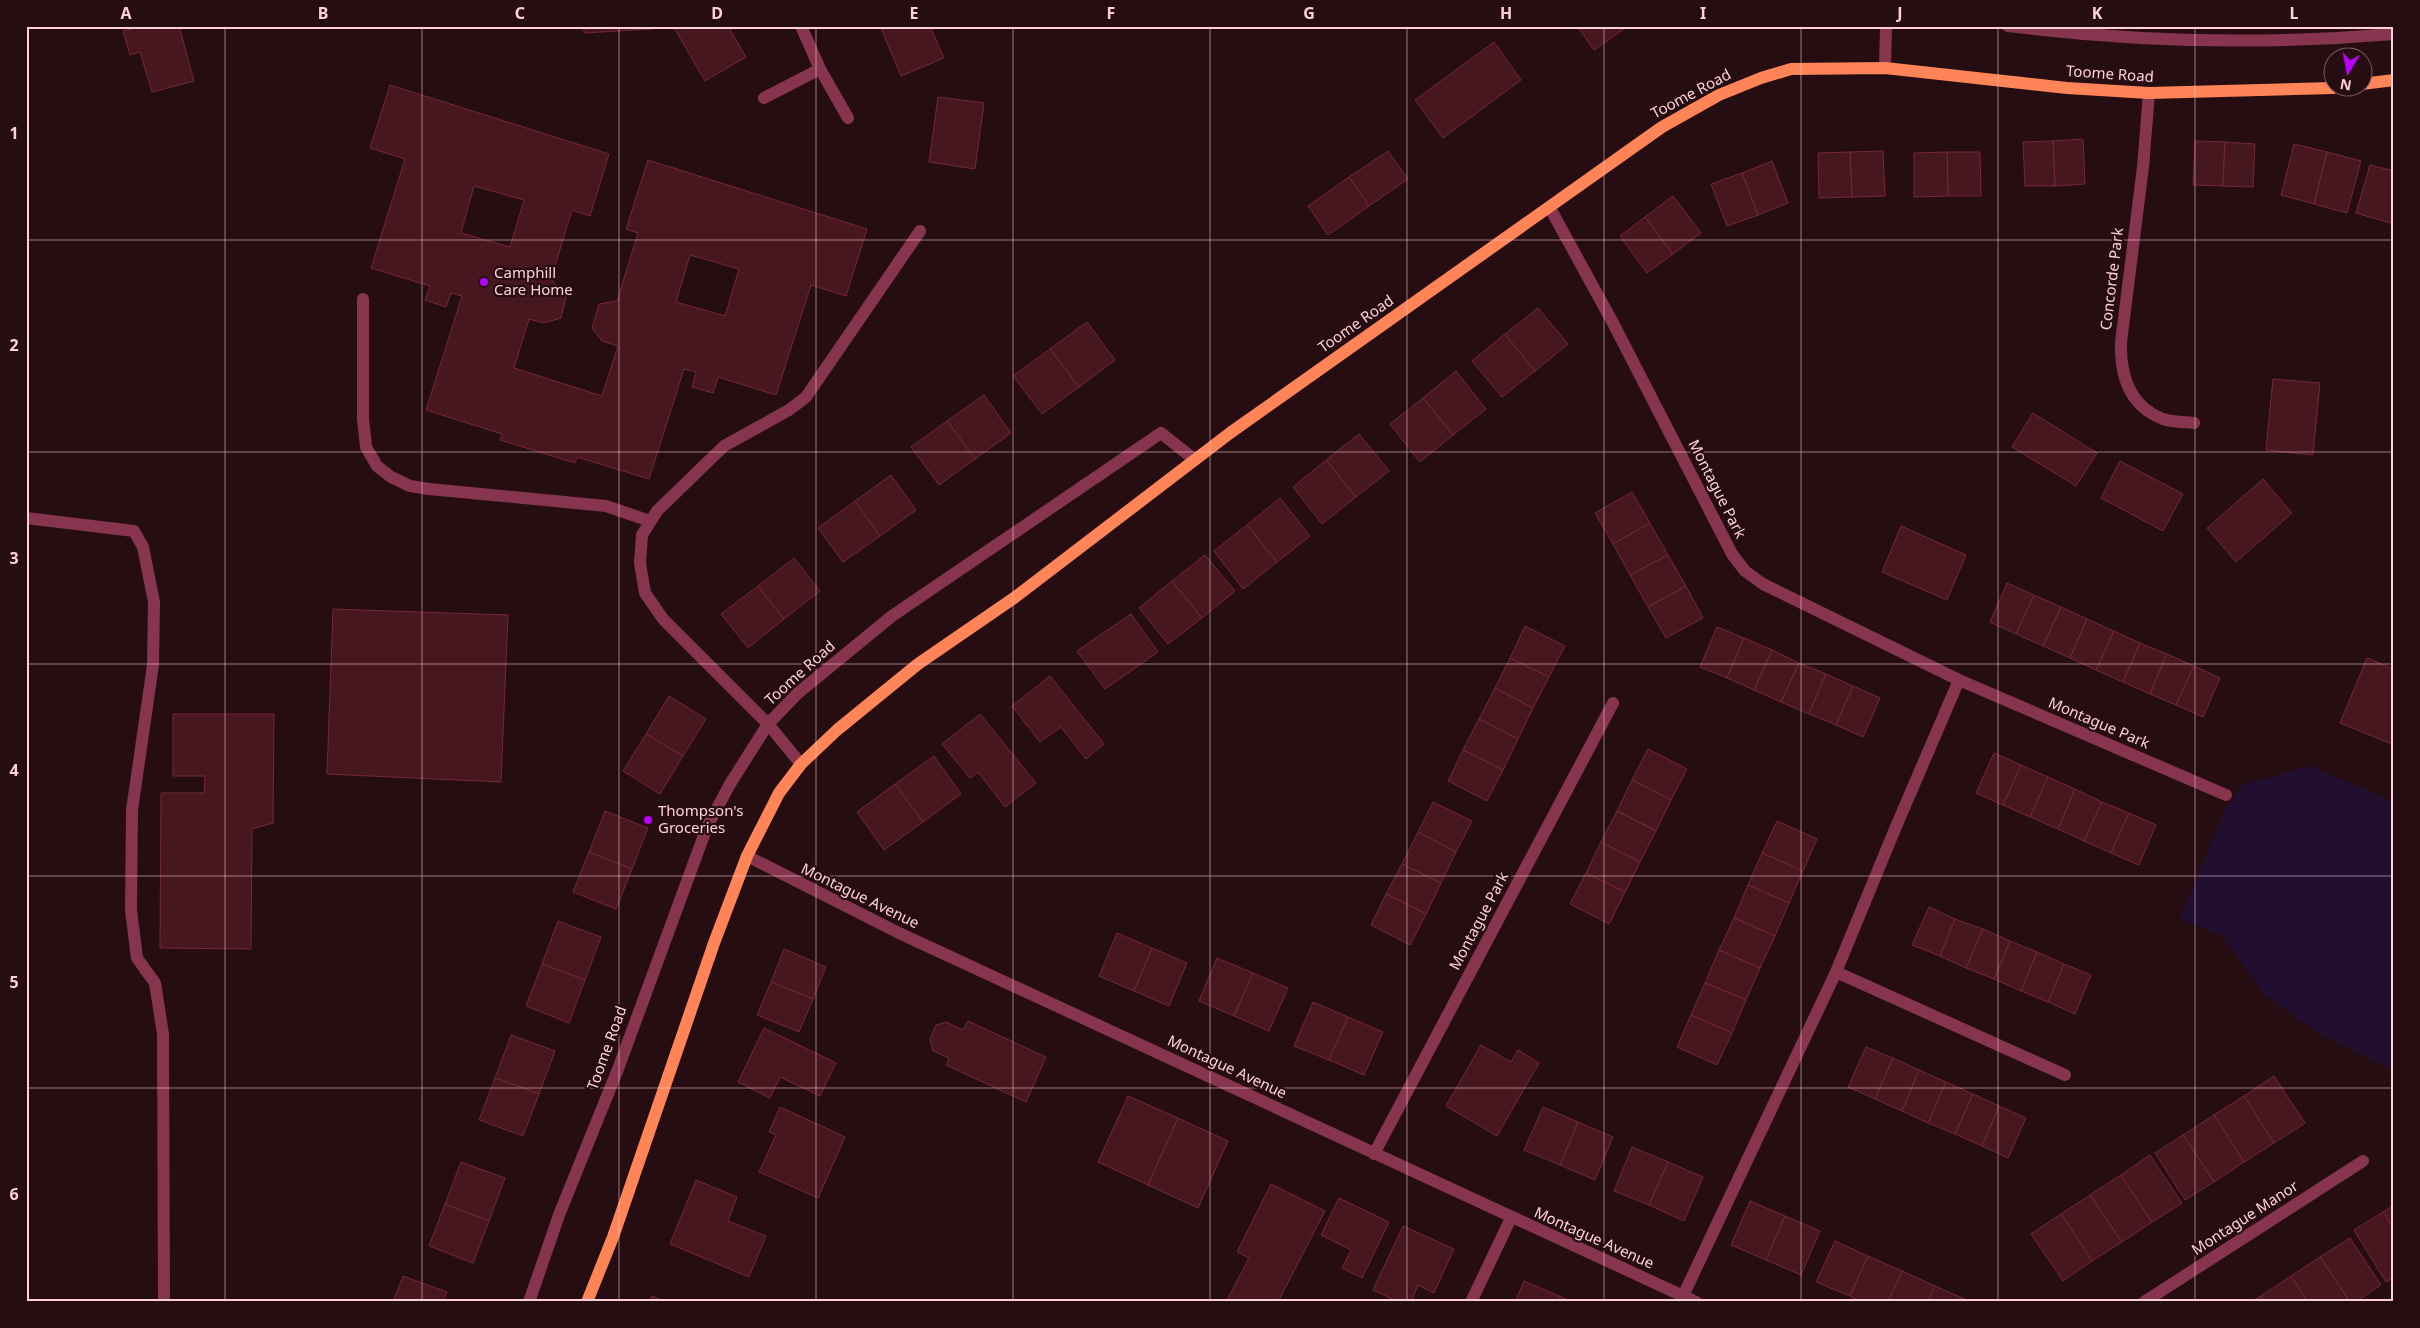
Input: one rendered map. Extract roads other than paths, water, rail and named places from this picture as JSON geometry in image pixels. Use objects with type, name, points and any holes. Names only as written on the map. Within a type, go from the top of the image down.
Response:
[{"type":"main road","name":"Toome Road","points":[[587,1302],[613,1237],[714,943],[747,856],[779,793],[801,764],[837,730],[918,664],[1014,598],[1230,433],[1662,127],[1719,94],[1791,69],[1885,68],[2067,88],[2149,93],[2322,88]]},
{"type":"main road","points":[[2372,83],[2394,80]]},
{"type":"street","points":[[801,26],[820,69],[848,118]]},
{"type":"street","points":[[1885,68],[1886,26]]},
{"type":"street","points":[[2008,26],[2078,35],[2194,41],[2358,37],[2394,34]]},
{"type":"street","points":[[764,98],[820,69]]},
{"type":"street","name":"Concorde Park","points":[[2149,93],[2143,167],[2121,342],[2122,368],[2130,391],[2138,403],[2165,419],[2194,423]]},
{"type":"street","name":"Montague Park","points":[[1550,208],[1613,323],[1732,554],[1745,571],[1763,584],[1960,680],[2226,795]]},
{"type":"street","points":[[801,764],[768,724],[663,618],[645,593],[640,563],[642,535],[657,511],[724,446],[789,410],[806,398],[920,231]]},
{"type":"street","points":[[363,299],[363,419],[366,447],[378,466],[391,477],[410,486],[429,489],[606,506],[650,522]]},
{"type":"street","name":"Toome Road","points":[[529,1302],[559,1215],[618,1068],[707,827],[730,784],[768,724],[798,693],[892,616],[1161,433],[1196,460]]},
{"type":"street","points":[[26,518],[134,531],[143,547],[154,602],[152,665],[132,810],[131,910],[137,958],[155,983],[163,1034],[164,1302]]},
{"type":"street","points":[[1683,1296],[1836,972],[1895,829],[1960,680]]},
{"type":"street","name":"Montague Park","points":[[1374,1154],[1613,703]]},
{"type":"street","name":"Montague Avenue","points":[[747,856],[899,933],[1696,1302]]},
{"type":"street","points":[[1836,972],[2064,1075]]},
{"type":"street","name":"Montague Manor","points":[[2144,1302],[2363,1161]]},
{"type":"street","points":[[1471,1302],[1511,1218]]},
{"type":"place","name":"Camphill Care Home","points":[[484,282]]},
{"type":"place","name":"Thompson's Groceries","points":[[648,820]]}]
